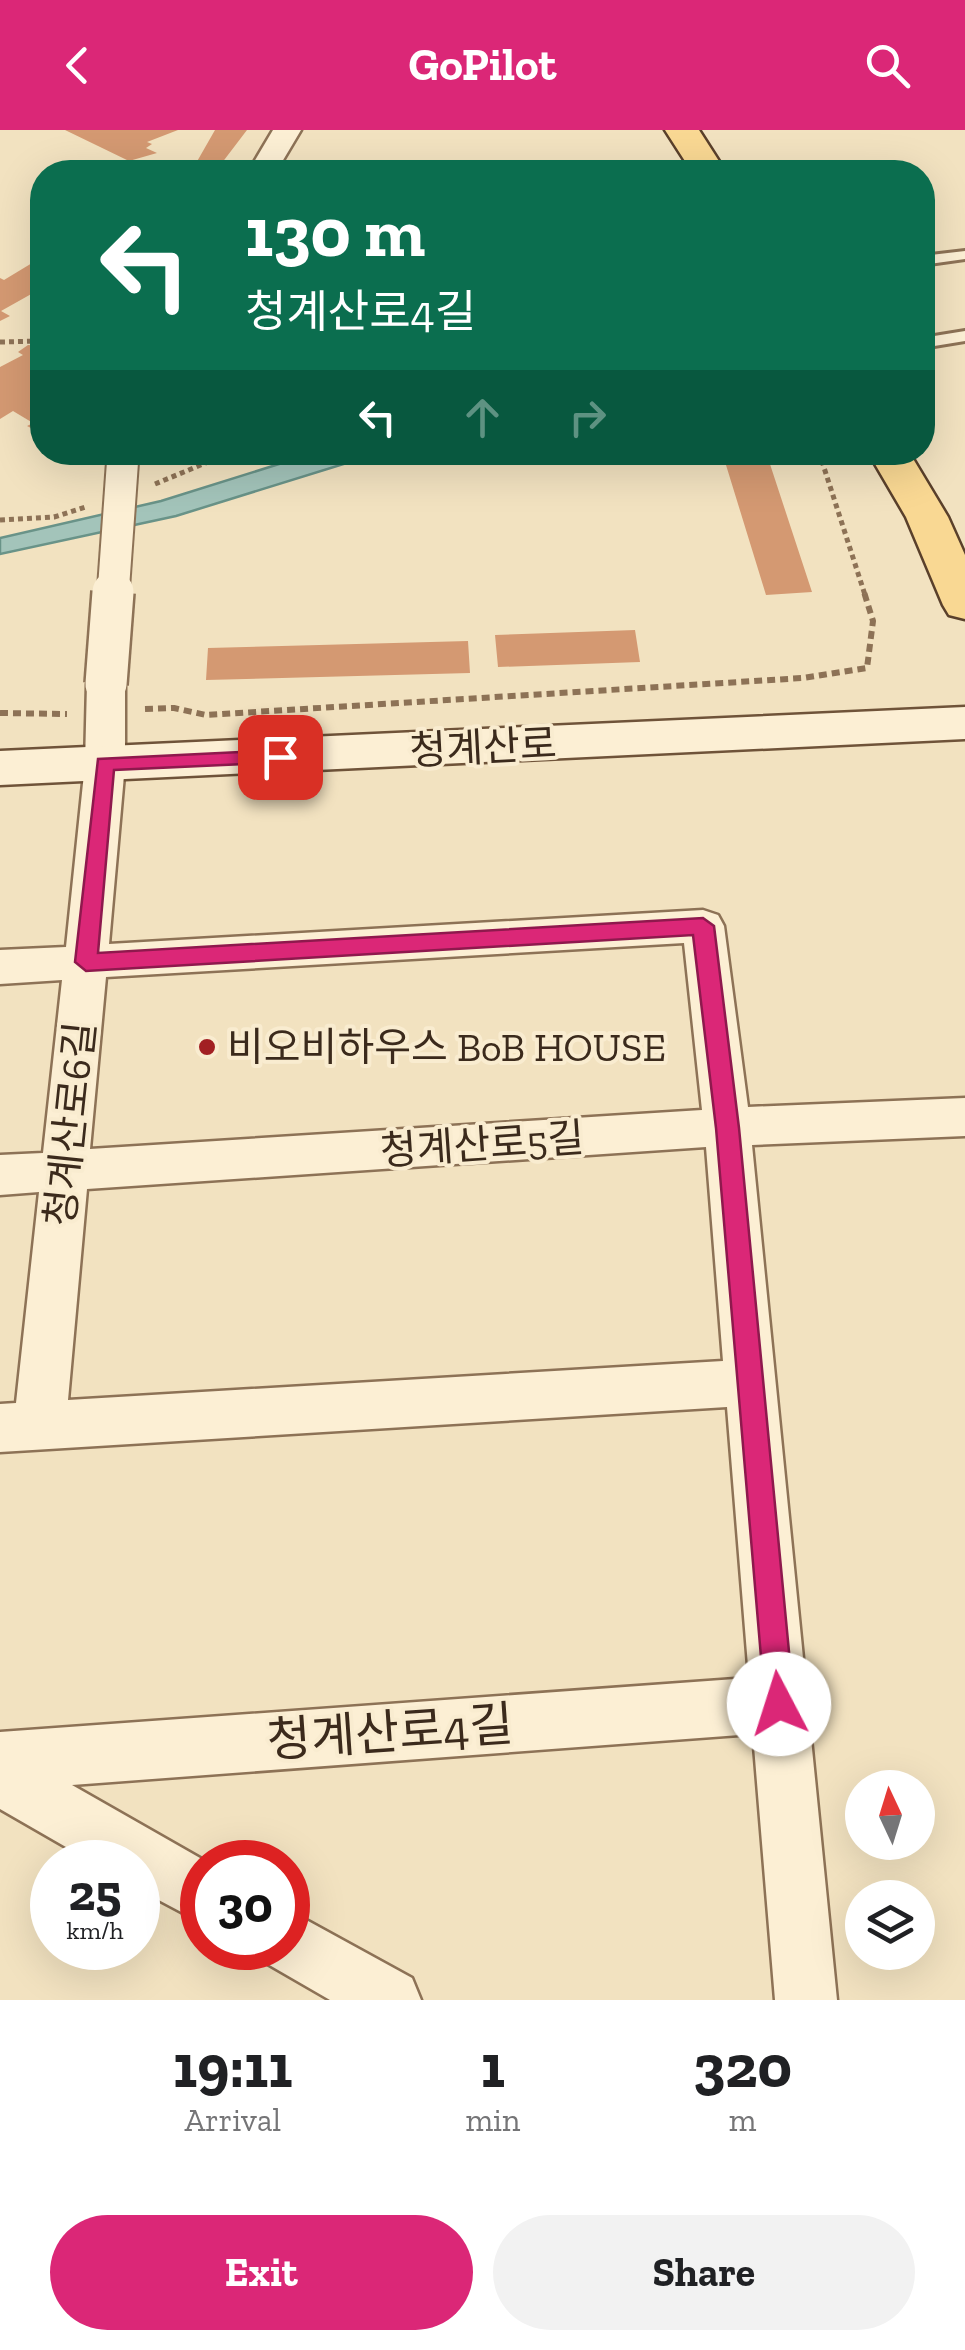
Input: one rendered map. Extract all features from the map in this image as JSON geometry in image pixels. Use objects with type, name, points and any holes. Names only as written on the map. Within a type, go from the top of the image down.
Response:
[{"type":"main road","points":[[682,130],[701,160]]},
{"type":"main road","points":[[896,465],[926,517],[965,605]]},
{"type":"main road","name":"청계산로","points":[[0,768],[965,723]]},
{"type":"street","points":[[269,160],[288,130]]},
{"type":"street","name":"청계산로6길","points":[[20,1426],[66,1171],[105,764],[105,698],[122,465]]},
{"type":"street","points":[[0,967],[703,926],[727,1128],[806,2000]]},
{"type":"street","name":"청계산로5길","points":[[0,1175],[727,1128],[965,1117]]},
{"type":"street","points":[[20,1426],[750,1382]]},
{"type":"street","name":"청계산로4길","points":[[0,1761],[779,1704]]},
{"type":"street","points":[[0,1776],[180,1879]]},
{"type":"street","points":[[310,1954],[390,2000]]},
{"type":"lane","points":[[935,258],[965,255]]},
{"type":"lane","points":[[935,341],[965,336]]},
{"type":"path","points":[[0,342],[30,341]]},
{"type":"path","points":[[0,713],[105,698],[206,715],[803,678],[867,668],[873,621],[823,465]]},
{"type":"water","points":[[276,465],[340,465],[176,516],[0,554],[0,538],[161,501]]},
{"type":"building","points":[[65,130],[178,130],[147,142],[152,144],[146,148],[157,153],[127,160]]},
{"type":"building","points":[[215,130],[247,130],[224,160],[198,160]]},
{"type":"building","points":[[30,264],[30,295],[1,311],[10,316],[0,321],[0,278],[4,280]]},
{"type":"building","points":[[30,345],[30,421],[13,411],[0,419],[0,367],[23,355],[18,352]]},
{"type":"building","points":[[726,465],[770,465],[812,592],[766,595]]},
{"type":"building","points":[[635,630],[640,662],[498,667],[495,635]]},
{"type":"building","points":[[468,641],[470,673],[206,680],[208,648]]},
{"type":"place","name":"비오비하우스 BoB HOUSE","points":[[207,1047]]},
{"type":"route","points":[[280,757],[105,764],[86,962],[703,926],[727,1128],[779,1704]]}]
